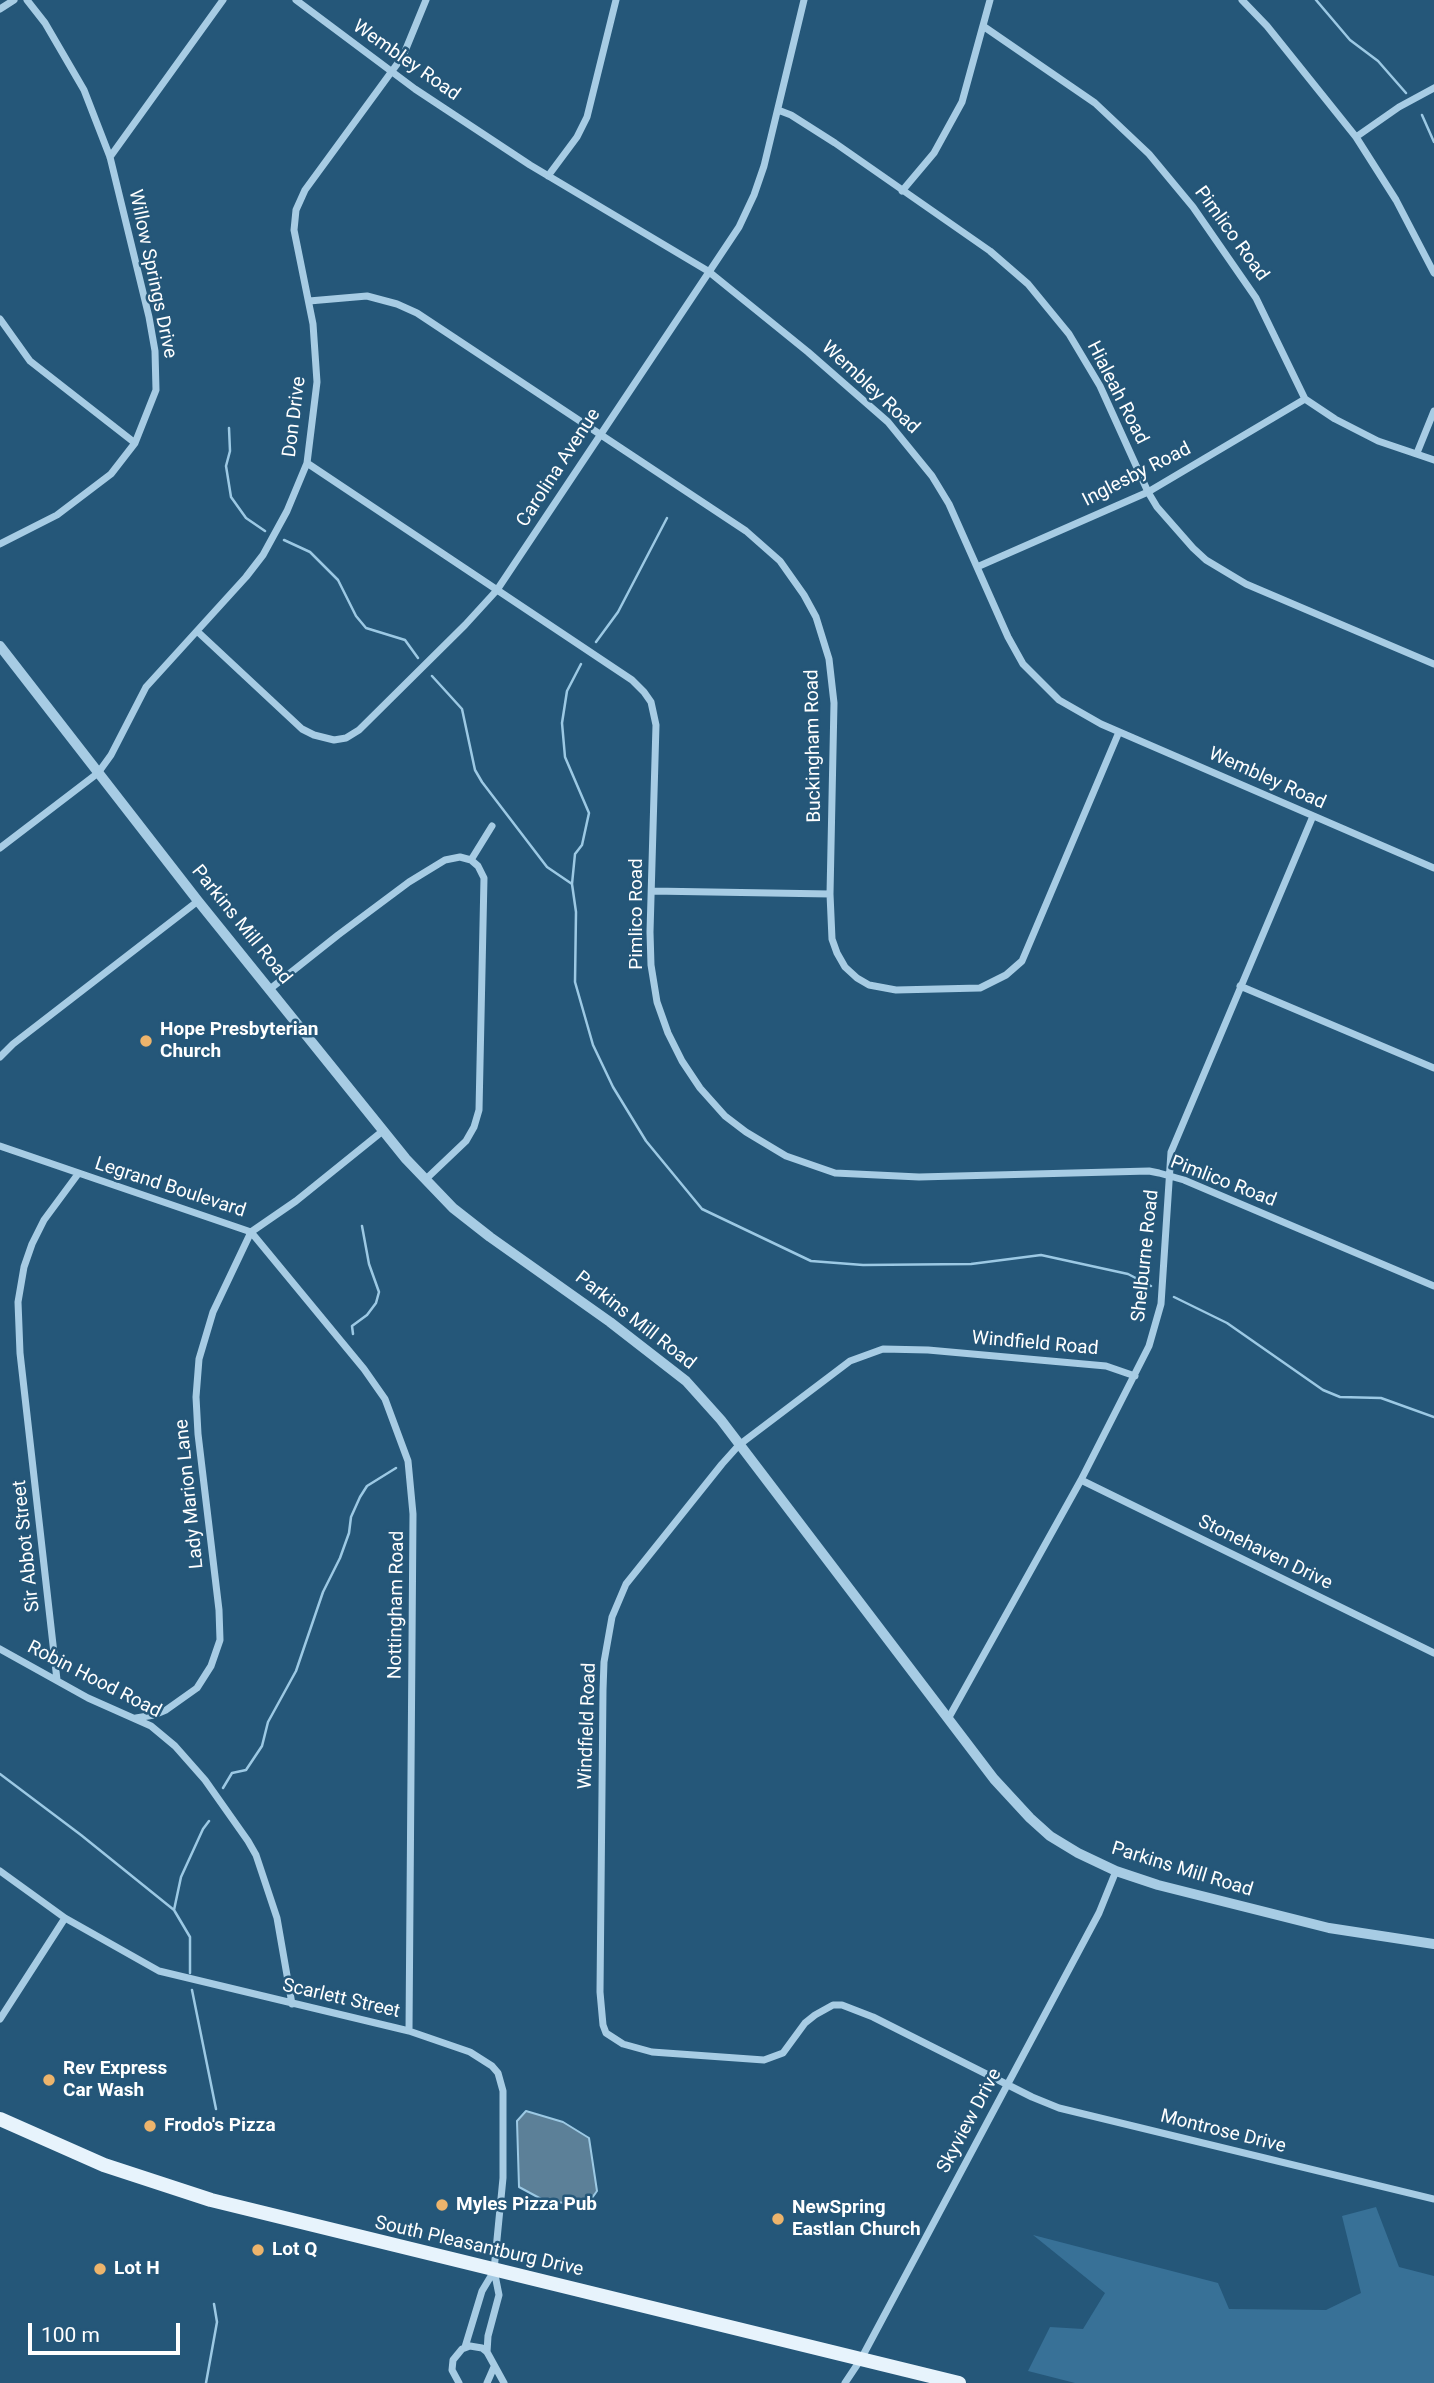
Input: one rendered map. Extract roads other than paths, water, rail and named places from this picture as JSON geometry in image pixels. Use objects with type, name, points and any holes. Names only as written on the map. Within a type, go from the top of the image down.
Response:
[{"type":"main road","name":"South Pleasantburg Drive","points":[[0,2119],[104,2165],[211,2200],[959,2383]]},
{"type":"street","points":[[0,9],[14,0]]},
{"type":"street","name":"Willow Springs Drive","points":[[0,544],[57,515],[111,474],[135,443],[156,390],[155,351],[110,157],[84,90],[45,23],[27,0]]},
{"type":"street","points":[[110,157],[223,0]]},
{"type":"street","name":"Wembley Road","points":[[296,0],[391,73],[548,176],[708,271],[808,352],[896,430],[932,476],[948,504],[1008,637],[1023,664],[1036,679],[1069,706],[1119,732],[1434,868]]},
{"type":"street","name":"Don Drive","points":[[0,848],[99,773],[146,687],[228,599],[263,555],[287,511],[307,463],[317,382],[309,301],[294,230],[296,211],[305,190],[391,73],[407,47],[426,0]]},
{"type":"street","points":[[548,176],[577,136],[587,117],[616,0]]},
{"type":"street","name":"Carolina Avenue","points":[[198,632],[302,729],[334,740],[346,738],[359,730],[497,590],[739,227],[754,195],[778,110],[804,0]]},
{"type":"street","points":[[902,191],[934,153],[952,124],[967,87],[990,0]]},
{"type":"street","points":[[1241,0],[1267,26],[1356,137],[1396,200],[1434,273]]},
{"type":"street","name":"Pimlico Road","points":[[984,26],[1095,103],[1149,154],[1194,207],[1256,298],[1305,400]]},
{"type":"street","points":[[1356,137],[1399,107],[1434,88]]},
{"type":"street","name":"Hialeah Road","points":[[778,110],[824,136],[990,251],[1016,272],[1057,318],[1100,386],[1148,492],[1168,521],[1193,548],[1225,574],[1434,664]]},
{"type":"street","name":"Buckingham Road","points":[[309,301],[368,296],[417,313],[746,531],[780,561],[804,594],[816,617],[829,659],[834,703],[830,894],[832,939],[845,967],[869,985],[896,990],[981,988],[993,983],[1022,961],[1119,732]]},
{"type":"street","points":[[0,319],[30,361],[135,443]]},
{"type":"street","points":[[1305,400],[1360,433],[1434,460]]},
{"type":"street","name":"Inglesby Road","points":[[977,567],[1148,492],[1305,400]]},
{"type":"street","points":[[1417,453],[1434,411]]},
{"type":"street","name":"Pimlico Road","points":[[307,463],[632,680],[651,702],[656,725],[651,965],[657,1002],[682,1061],[700,1088],[725,1116],[776,1151],[803,1164],[835,1173],[919,1177],[1149,1171],[1170,1176],[1434,1286]]},
{"type":"street","name":"Parkins Mill Road","points":[[0,646],[198,901],[425,1180],[453,1208],[490,1237],[667,1364],[686,1381],[721,1420],[994,1779],[1030,1818],[1077,1853],[1116,1871],[1209,1899],[1329,1928],[1434,1944]]},
{"type":"street","name":"Shelburne Road","points":[[948,1719],[1082,1480],[1152,1337],[1161,1304],[1171,1152],[1312,816]]},
{"type":"street","points":[[471,860],[492,826]]},
{"type":"street","points":[[270,989],[338,934],[444,860],[460,857],[471,860],[480,869],[484,878],[479,1110],[466,1141],[425,1180]]},
{"type":"street","points":[[652,891],[830,894]]},
{"type":"street","points":[[0,1056],[198,901]]},
{"type":"street","points":[[1240,986],[1434,1068]]},
{"type":"street","name":"Legrand Boulevard","points":[[0,1146],[251,1232],[296,1201],[384,1130]]},
{"type":"street","name":"Sir Abbot Street","points":[[57,1680],[17,1310],[24,1267],[32,1244],[44,1220],[78,1174]]},
{"type":"street","name":"Lady Marion Lane","points":[[136,1718],[166,1710],[197,1688],[211,1666],[220,1640],[196,1397],[199,1359],[213,1312],[251,1232]]},
{"type":"street","name":"Nottingham Road","points":[[251,1232],[364,1369],[385,1399],[408,1461],[413,1514],[409,2031]]},
{"type":"street","name":"Windfield Road","points":[[1008,2083],[852,2007],[842,2005],[832,2005],[815,2015],[805,2023],[783,2053],[764,2060],[652,2052],[623,2044],[606,2033],[603,2025],[600,1978],[604,1662],[612,1618],[626,1584],[722,1464],[739,1445],[850,1361],[883,1349],[928,1350],[1106,1366],[1135,1376]]},
{"type":"street","name":"Stonehaven Drive","points":[[1082,1480],[1434,1653]]},
{"type":"street","name":"Robin Hood Road","points":[[0,1649],[88,1698],[136,1718],[161,1733],[205,1780],[248,1841],[269,1889],[277,1918],[292,2004]]},
{"type":"street","name":"Scarlett Street","points":[[0,1871],[65,1917],[159,1971],[409,2031],[470,2052],[485,2060],[498,2073],[504,2104],[503,2178],[494,2270]]},
{"type":"street","name":"Skyview Drive","points":[[845,2383],[861,2359],[1099,1913],[1116,1871]]},
{"type":"street","points":[[0,2019],[65,1917]]},
{"type":"street","name":"Montrose Drive","points":[[1008,2083],[1059,2108],[1434,2199]]},
{"type":"street","points":[[465,2347],[482,2291],[494,2270]]},
{"type":"street","points":[[494,2270],[499,2295],[488,2336],[487,2352],[504,2383]]},
{"type":"street","points":[[459,2383],[453,2376],[451,2367],[456,2354],[465,2347],[477,2346],[487,2352]]},
{"type":"street","points":[[487,2383],[494,2366]]},
{"type":"waterway","points":[[1316,0],[1350,40],[1378,61],[1406,93]]},
{"type":"waterway","points":[[1422,115],[1434,142]]},
{"type":"waterway","points":[[229,428],[230,451],[226,466],[231,497],[246,518],[265,531]]},
{"type":"waterway","points":[[596,642],[618,612],[667,518]]},
{"type":"waterway","points":[[284,540],[310,552],[338,580],[356,616],[366,628],[405,640],[418,658]]},
{"type":"waterway","points":[[581,664],[567,691],[562,723],[565,757],[589,813],[582,845],[575,854],[572,884],[576,912],[575,982],[593,1045],[613,1087],[646,1141],[702,1209],[811,1261],[863,1265],[971,1264],[1041,1255],[1128,1274],[1151,1286]]},
{"type":"waterway","points":[[432,676],[462,709],[475,770],[482,782],[547,867],[572,884]]},
{"type":"waterway","points":[[353,1334],[352,1326],[367,1315],[376,1303],[379,1292],[369,1264],[362,1226]]},
{"type":"waterway","points":[[1174,1297],[1227,1323],[1323,1390],[1340,1397],[1381,1398],[1434,1417]]},
{"type":"waterway","points":[[223,1788],[232,1773],[246,1770],[262,1746],[268,1722],[296,1671],[323,1592],[340,1558],[349,1533],[351,1517],[360,1497],[367,1486],[396,1468]]},
{"type":"waterway","points":[[0,1774],[174,1910],[190,1937],[190,1973]]},
{"type":"waterway","points":[[174,1910],[181,1877],[209,1821]]},
{"type":"waterway","points":[[192,1990],[216,2109]]},
{"type":"waterway","points":[[206,2383],[217,2322],[214,2304]]},
{"type":"place","name":"Hope Presbyterian Church","points":[[146,1041]]},
{"type":"place","name":"Rev Express Car Wash","points":[[49,2080]]},
{"type":"place","name":"Frodo's Pizza","points":[[150,2126]]},
{"type":"place","name":"Myles Pizza Pub","points":[[442,2205]]},
{"type":"place","name":"NewSpring Eastlan Church","points":[[778,2219]]},
{"type":"place","name":"Lot Q","points":[[258,2250]]},
{"type":"place","name":"Lot H","points":[[100,2269]]}]
